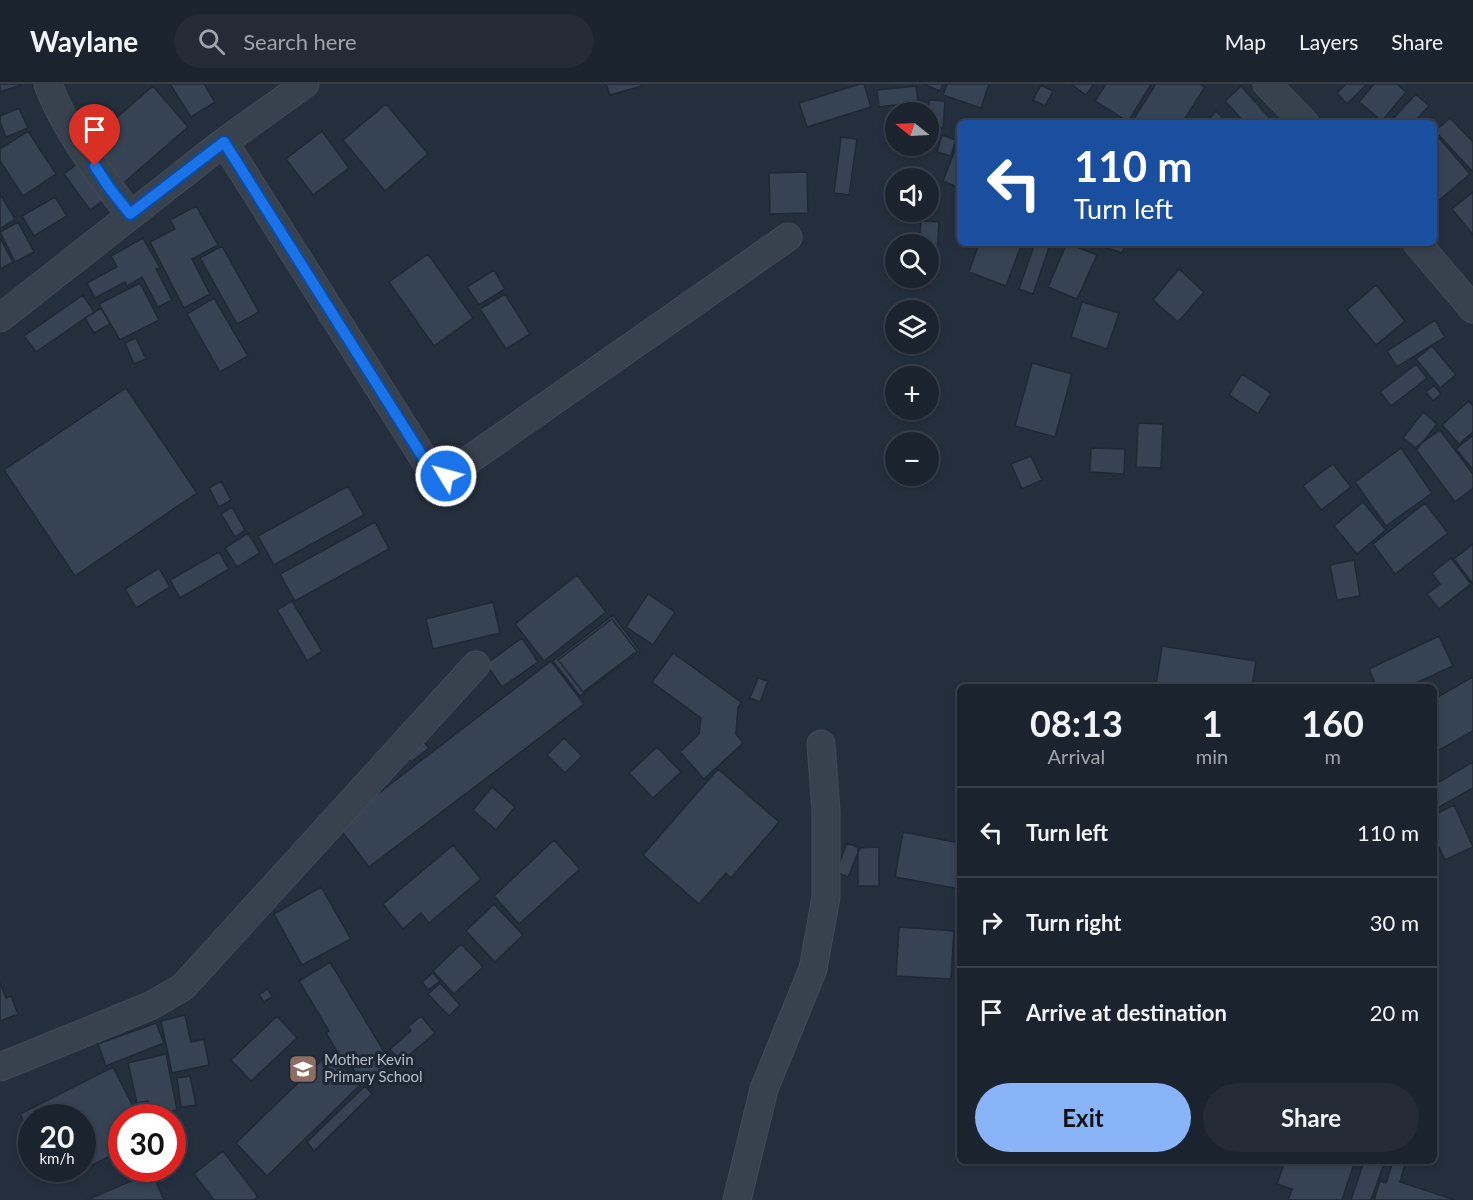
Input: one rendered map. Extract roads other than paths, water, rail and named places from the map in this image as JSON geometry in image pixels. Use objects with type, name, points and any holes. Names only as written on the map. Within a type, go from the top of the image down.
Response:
[{"type":"street","points":[[48,84],[69,126],[108,186],[130,214]]},
{"type":"street","points":[[0,318],[130,214],[305,84]]},
{"type":"street","points":[[1267,84],[1302,120]]},
{"type":"street","points":[[224,142],[431,470],[440,477],[446,476],[788,237]]},
{"type":"street","points":[[1420,246],[1473,309]]},
{"type":"street","points":[[0,1067],[150,1006],[183,987],[476,665]]},
{"type":"street","points":[[737,1200],[764,1089],[813,969],[826,897],[826,811],[821,744]]},
{"type":"place","name":"Mother Kevin Primary School","points":[[303,1069]]}]
